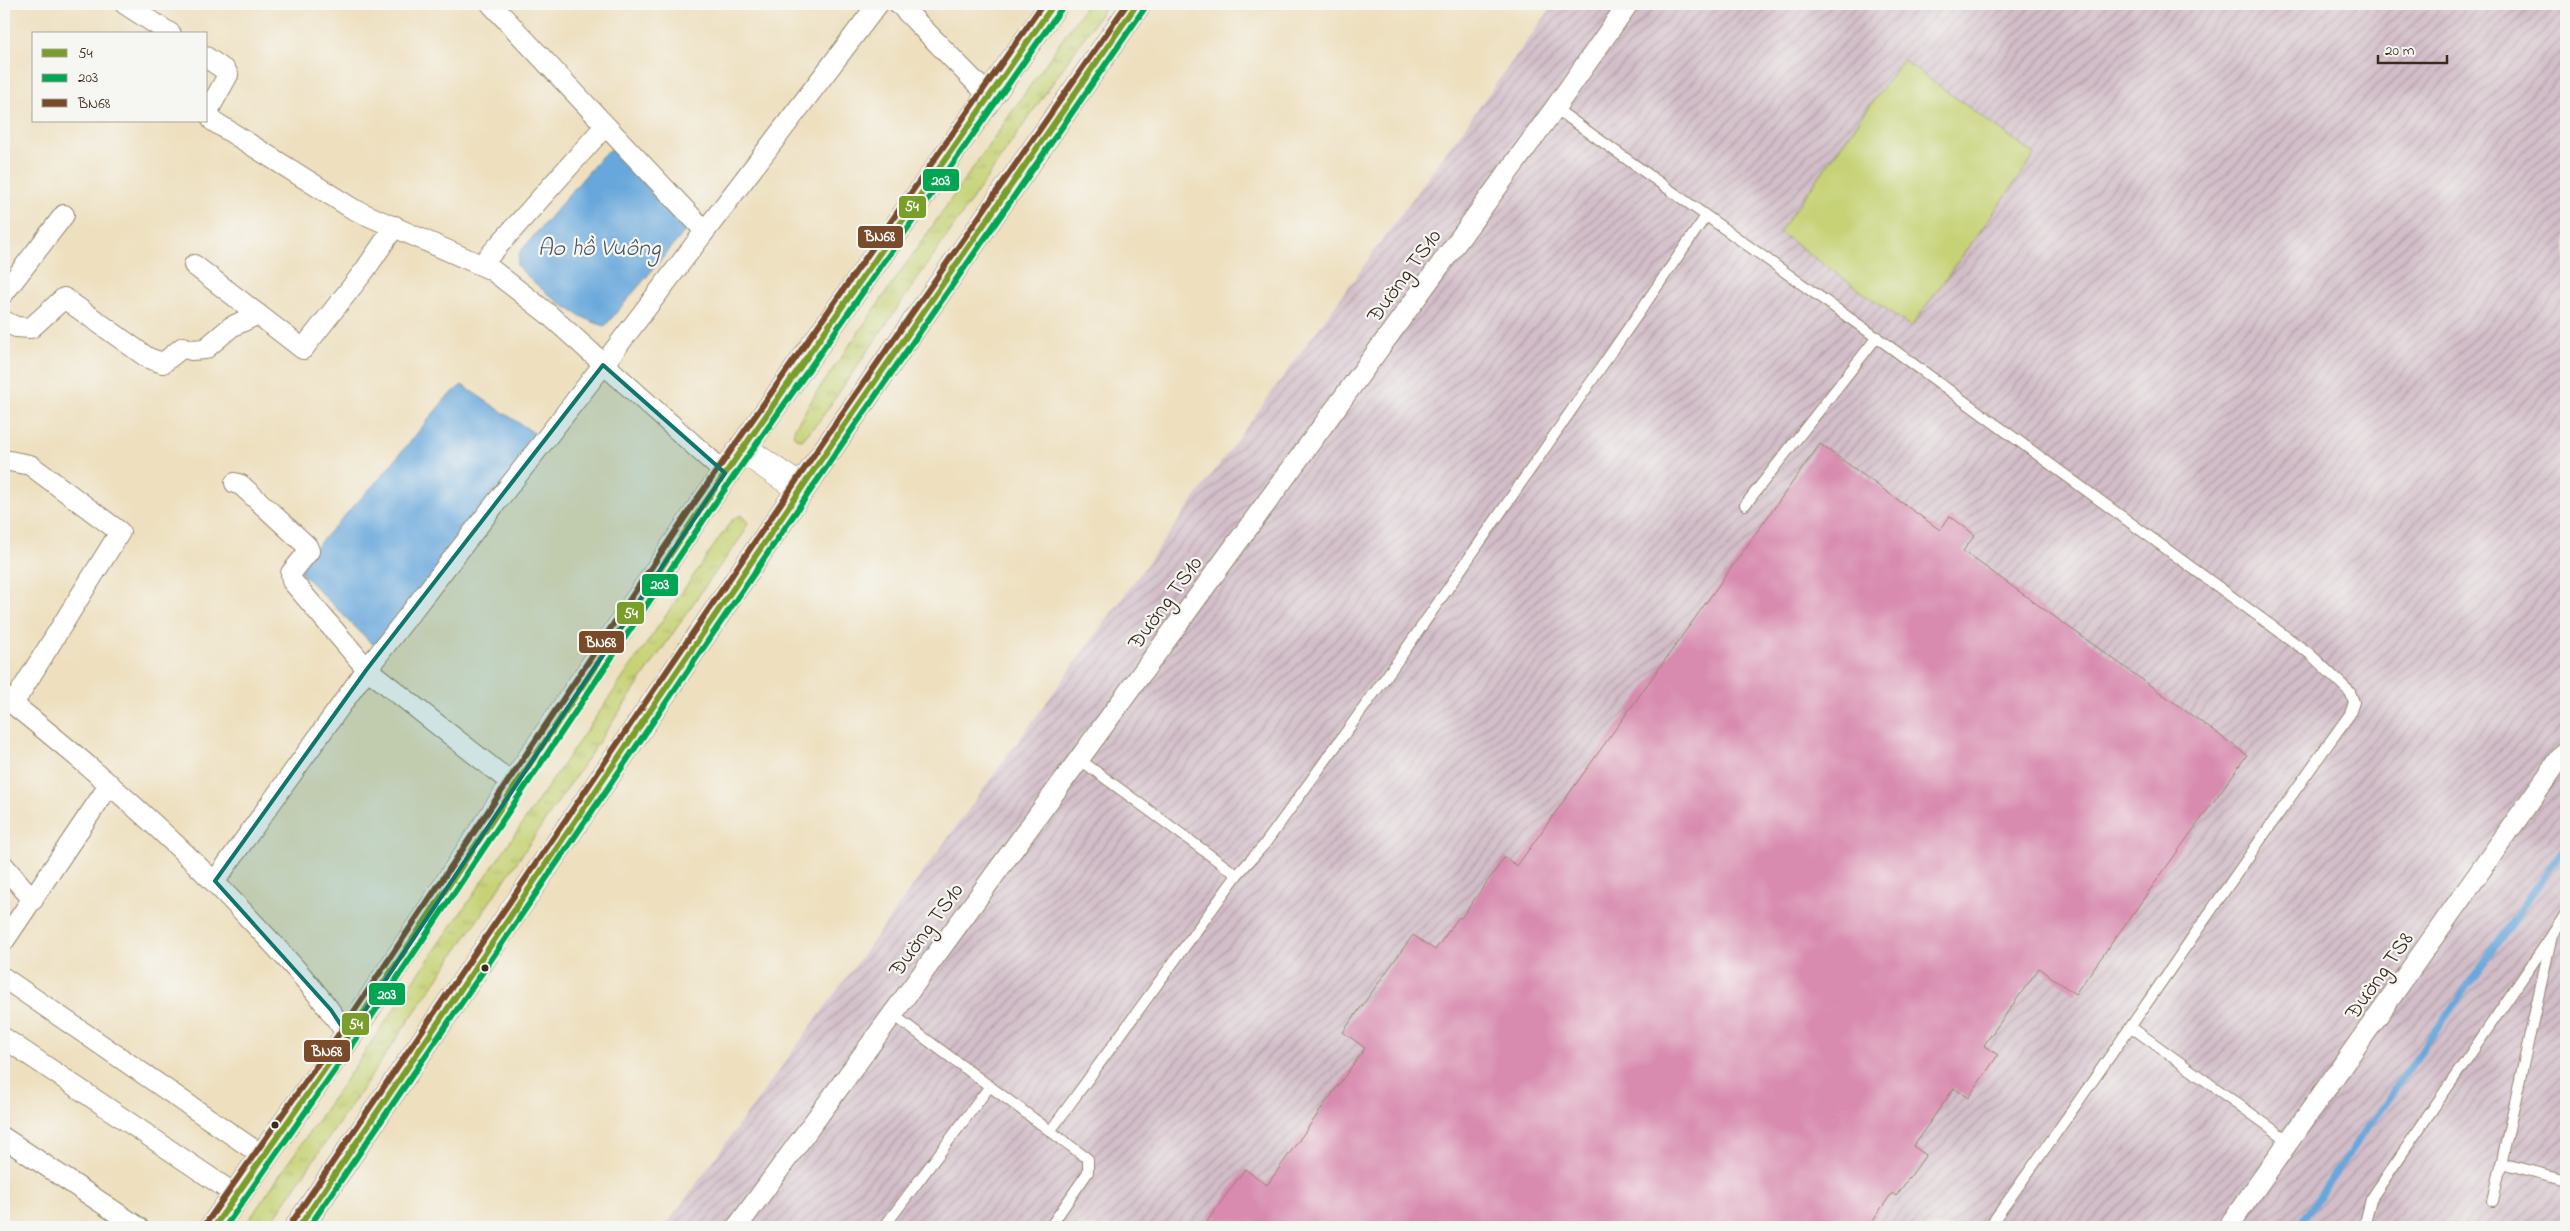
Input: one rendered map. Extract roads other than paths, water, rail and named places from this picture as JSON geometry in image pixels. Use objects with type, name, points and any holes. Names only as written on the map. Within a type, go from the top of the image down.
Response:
[{"type":"main road","points":[[214,1227],[348,1036],[514,785],[725,473],[1054,4]]},
{"type":"main road","points":[[298,1227],[801,489],[1136,4]]},
{"type":"main road","points":[[743,449],[801,489]]},
{"type":"street","points":[[125,4],[168,32]]},
{"type":"street","points":[[491,4],[705,232]]},
{"type":"street","points":[[215,881],[367,669],[603,365],[878,4]]},
{"type":"street","points":[[899,4],[990,96]]},
{"type":"street","name":"Đường TS10","points":[[736,1227],[1555,108],[1628,4]]},
{"type":"street","points":[[208,58],[226,71],[228,76],[208,111],[209,117],[213,121],[353,209],[492,270],[547,314],[725,473]]},
{"type":"street","points":[[481,265],[605,126]]},
{"type":"street","points":[[4,293],[64,216]]},
{"type":"street","points":[[194,265],[303,349],[365,270],[395,226]]},
{"type":"street","points":[[4,321],[16,328],[31,328],[64,298],[148,358],[164,363],[183,347],[191,350],[205,349],[231,328],[258,314]]},
{"type":"street","points":[[4,460],[30,465],[120,532],[8,701],[110,784],[164,831],[215,881],[332,1010],[348,1036]]},
{"type":"street","points":[[235,483],[241,485],[307,546],[309,551],[291,573],[292,581],[367,669],[514,785]]},
{"type":"street","name":"Đường TS8","points":[[2228,1227],[2566,750]]},
{"type":"street","points":[[4,941],[110,784]]},
{"type":"street","points":[[4,866],[33,900]]},
{"type":"street","points":[[4,978],[263,1156]]},
{"type":"street","points":[[4,1038],[236,1195]]},
{"type":"street","points":[[4,1138],[138,1227]]},
{"type":"lane","points":[[1555,108],[1876,337],[2310,654],[2350,692],[2354,702],[2350,714],[2274,818],[2131,1027],[1989,1227]]},
{"type":"lane","points":[[1051,1130],[1237,875],[1264,845],[1399,659],[1706,216]]},
{"type":"lane","points":[[1745,505],[1876,337]]},
{"type":"lane","points":[[1079,759],[1237,875]]},
{"type":"lane","points":[[2364,1227],[2371,1199],[2566,913]]},
{"type":"lane","points":[[2493,1201],[2552,935]]},
{"type":"lane","points":[[892,1014],[1088,1159],[1088,1172],[1050,1227]]},
{"type":"lane","points":[[2131,1027],[2289,1141]]},
{"type":"lane","points":[[884,1227],[990,1086]]},
{"type":"lane","points":[[2501,1163],[2566,1180]]},
{"type":"water","name":"Ao hồ Vuông","points":[[611,149],[626,160],[647,186],[688,228],[605,326],[581,316],[557,301],[517,265],[520,252],[603,155]]},
{"type":"water","points":[[462,385],[540,437],[385,649],[370,642],[300,572],[307,556],[380,478],[446,398]]},
{"type":"waterway","points":[[2298,1227],[2566,845]]}]
